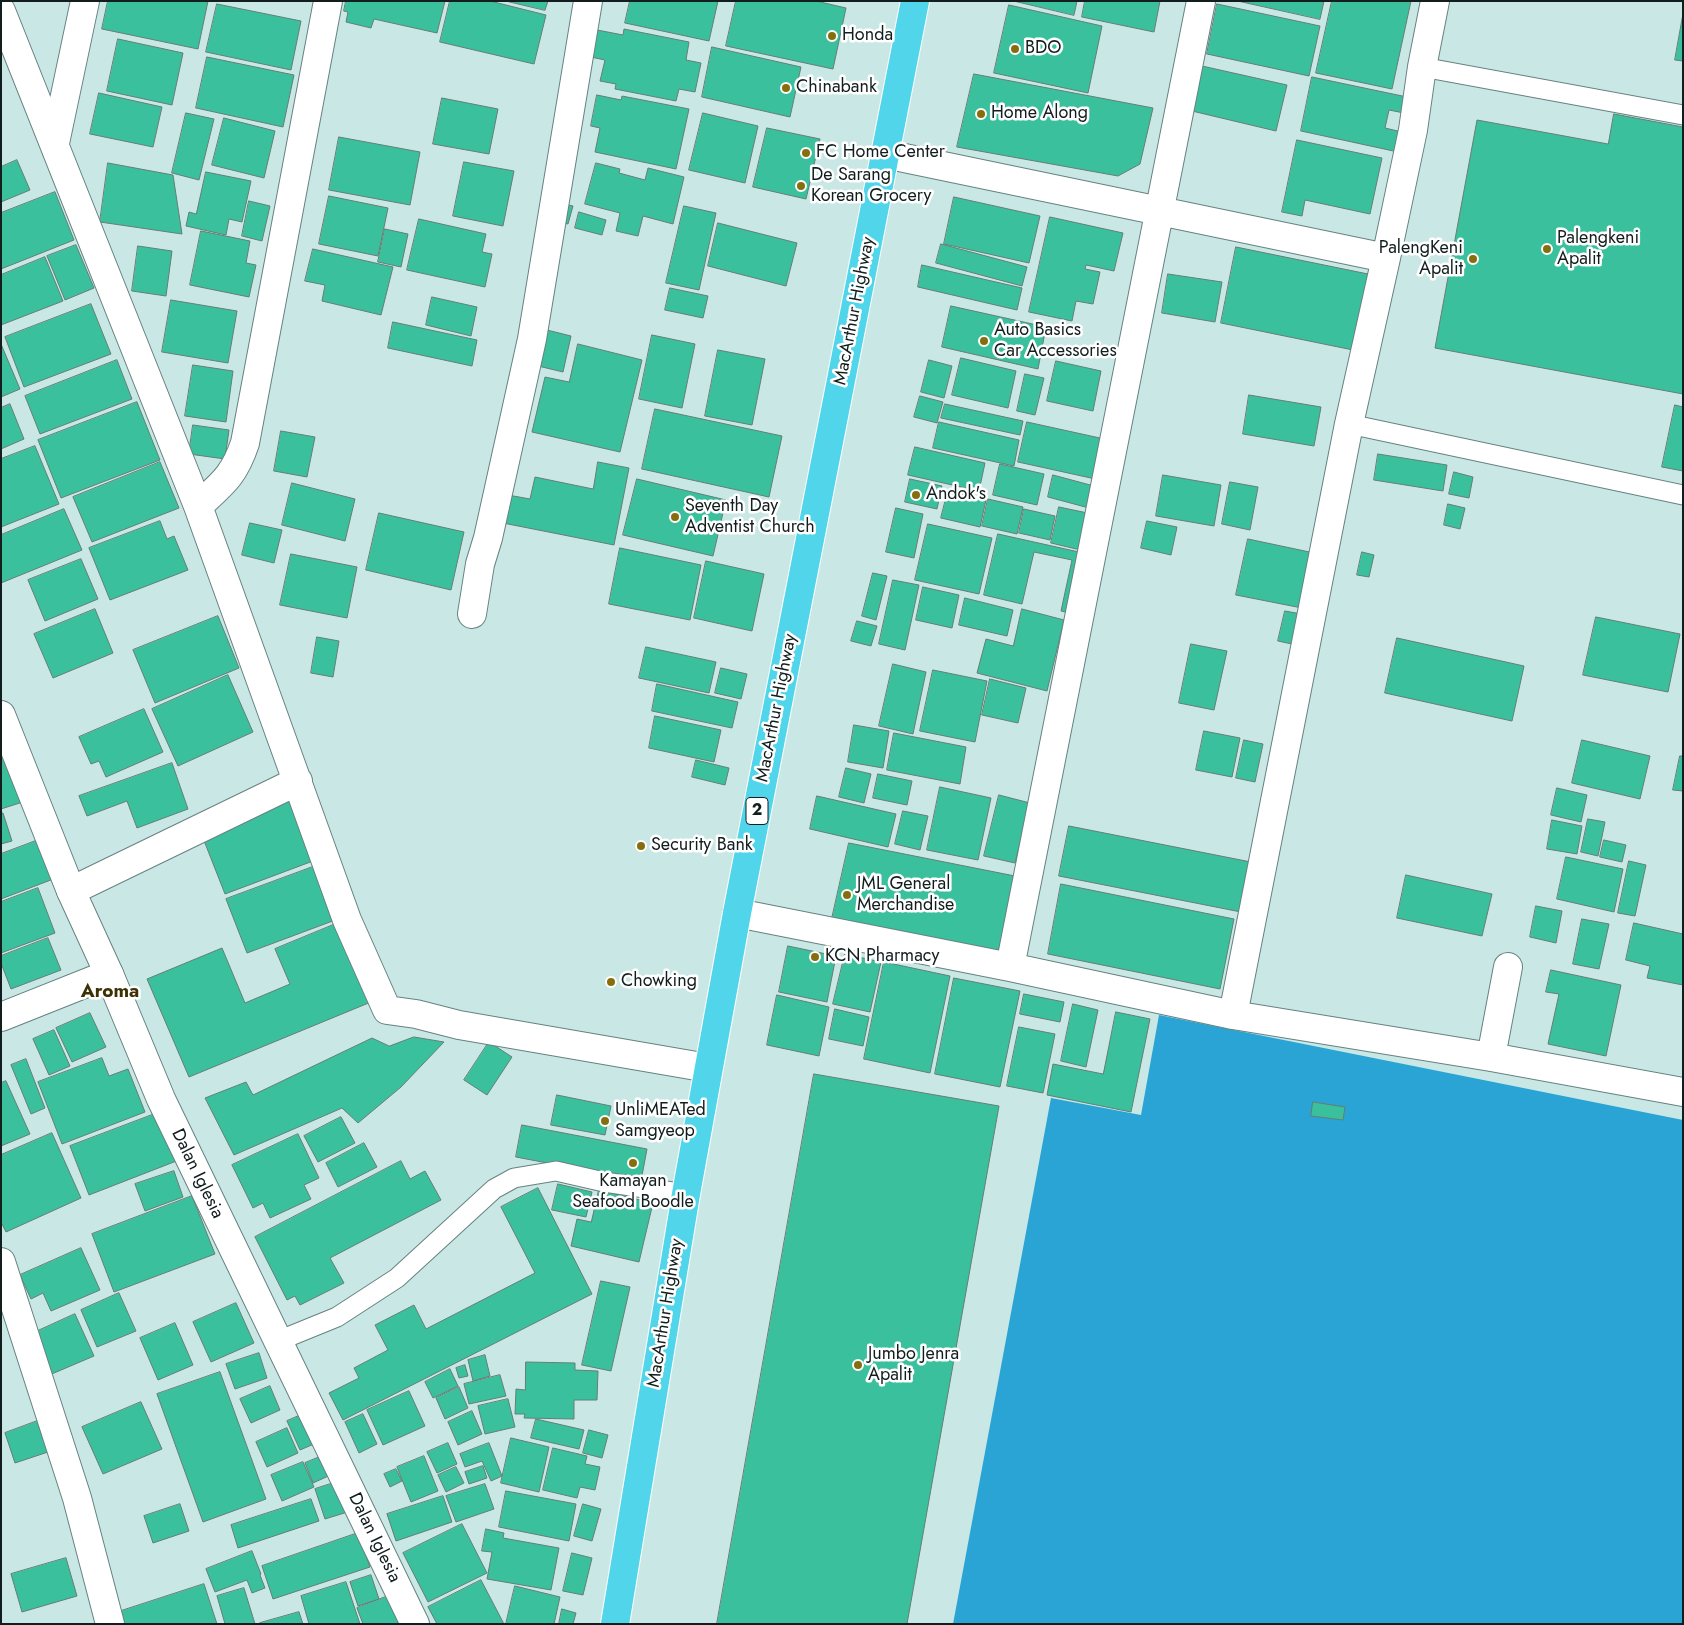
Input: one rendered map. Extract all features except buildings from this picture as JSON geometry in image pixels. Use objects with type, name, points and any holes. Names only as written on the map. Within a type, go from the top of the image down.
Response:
[{"type":"highway","name":"MacArthur Highway","points":[[614,1624],[708,1068],[915,1]]},
{"type":"street","points":[[55,143],[86,1]]},
{"type":"street","points":[[198,506],[228,478],[238,462],[245,443],[328,1]]},
{"type":"street","points":[[472,614],[480,564],[488,538],[532,339],[588,1]]},
{"type":"street","points":[[1010,967],[1201,1]]},
{"type":"street","points":[[1233,1015],[1349,424],[1412,130],[1435,1]]},
{"type":"street","points":[[1,11],[198,506],[347,920],[387,1010],[416,1014],[459,1025],[708,1068]]},
{"type":"street","points":[[885,154],[1386,258]]},
{"type":"street","name":"Dalan Iglesia","points":[[1,715],[72,891],[161,1099],[415,1624]]},
{"type":"street","points":[[72,891],[298,780]]},
{"type":"street","points":[[737,913],[1010,967],[1233,1015],[1491,1057],[1683,1092]]},
{"type":"street","points":[[1491,1057],[1508,968]]},
{"type":"street","points":[[1,1017],[108,974]]},
{"type":"street","points":[[1,1262],[78,1498],[110,1624]]},
{"type":"lane","points":[[1422,67],[1683,115]]},
{"type":"lane","points":[[1349,424],[1683,494]]},
{"type":"lane","points":[[278,1341],[337,1317],[397,1278],[494,1188],[514,1178],[556,1171],[604,1182],[686,1194]]},
{"type":"water","points":[[1159,1015],[1683,1120],[1683,1624],[953,1624],[1051,1098],[1141,1115]]},
{"type":"place","name":"Honda","points":[[832,36]]},
{"type":"place","name":"BDO","points":[[1015,49]]},
{"type":"place","name":"Chinabank","points":[[786,88]]},
{"type":"place","name":"Home Along","points":[[981,114]]},
{"type":"place","name":"FC Home Center","points":[[806,153]]},
{"type":"place","name":"De Sarang Korean Grocery","points":[[801,186]]},
{"type":"place","name":"Palengkeni Apalit","points":[[1547,249]]},
{"type":"place","name":"PalengKeni Apalit","points":[[1473,259]]},
{"type":"place","name":"Auto Basics Car Accessories","points":[[984,341]]},
{"type":"place","name":"Andok's","points":[[916,495]]},
{"type":"place","name":"Seventh Day Adventist Church","points":[[675,517]]},
{"type":"place","name":"Security Bank","points":[[641,846]]},
{"type":"place","name":"JML General Merchandise","points":[[847,895]]},
{"type":"place","name":"KCN Pharmacy","points":[[815,957]]},
{"type":"place","name":"Chowking","points":[[611,982]]},
{"type":"place","name":"UnliMEATed Samgyeop","points":[[605,1121]]},
{"type":"place","name":"Kamayan Seafood Boodle","points":[[633,1163]]},
{"type":"place","name":"Jumbo Jenra Apalit","points":[[858,1365]]},
{"type":"district","name":"Aroma","points":[[110,992]]}]
